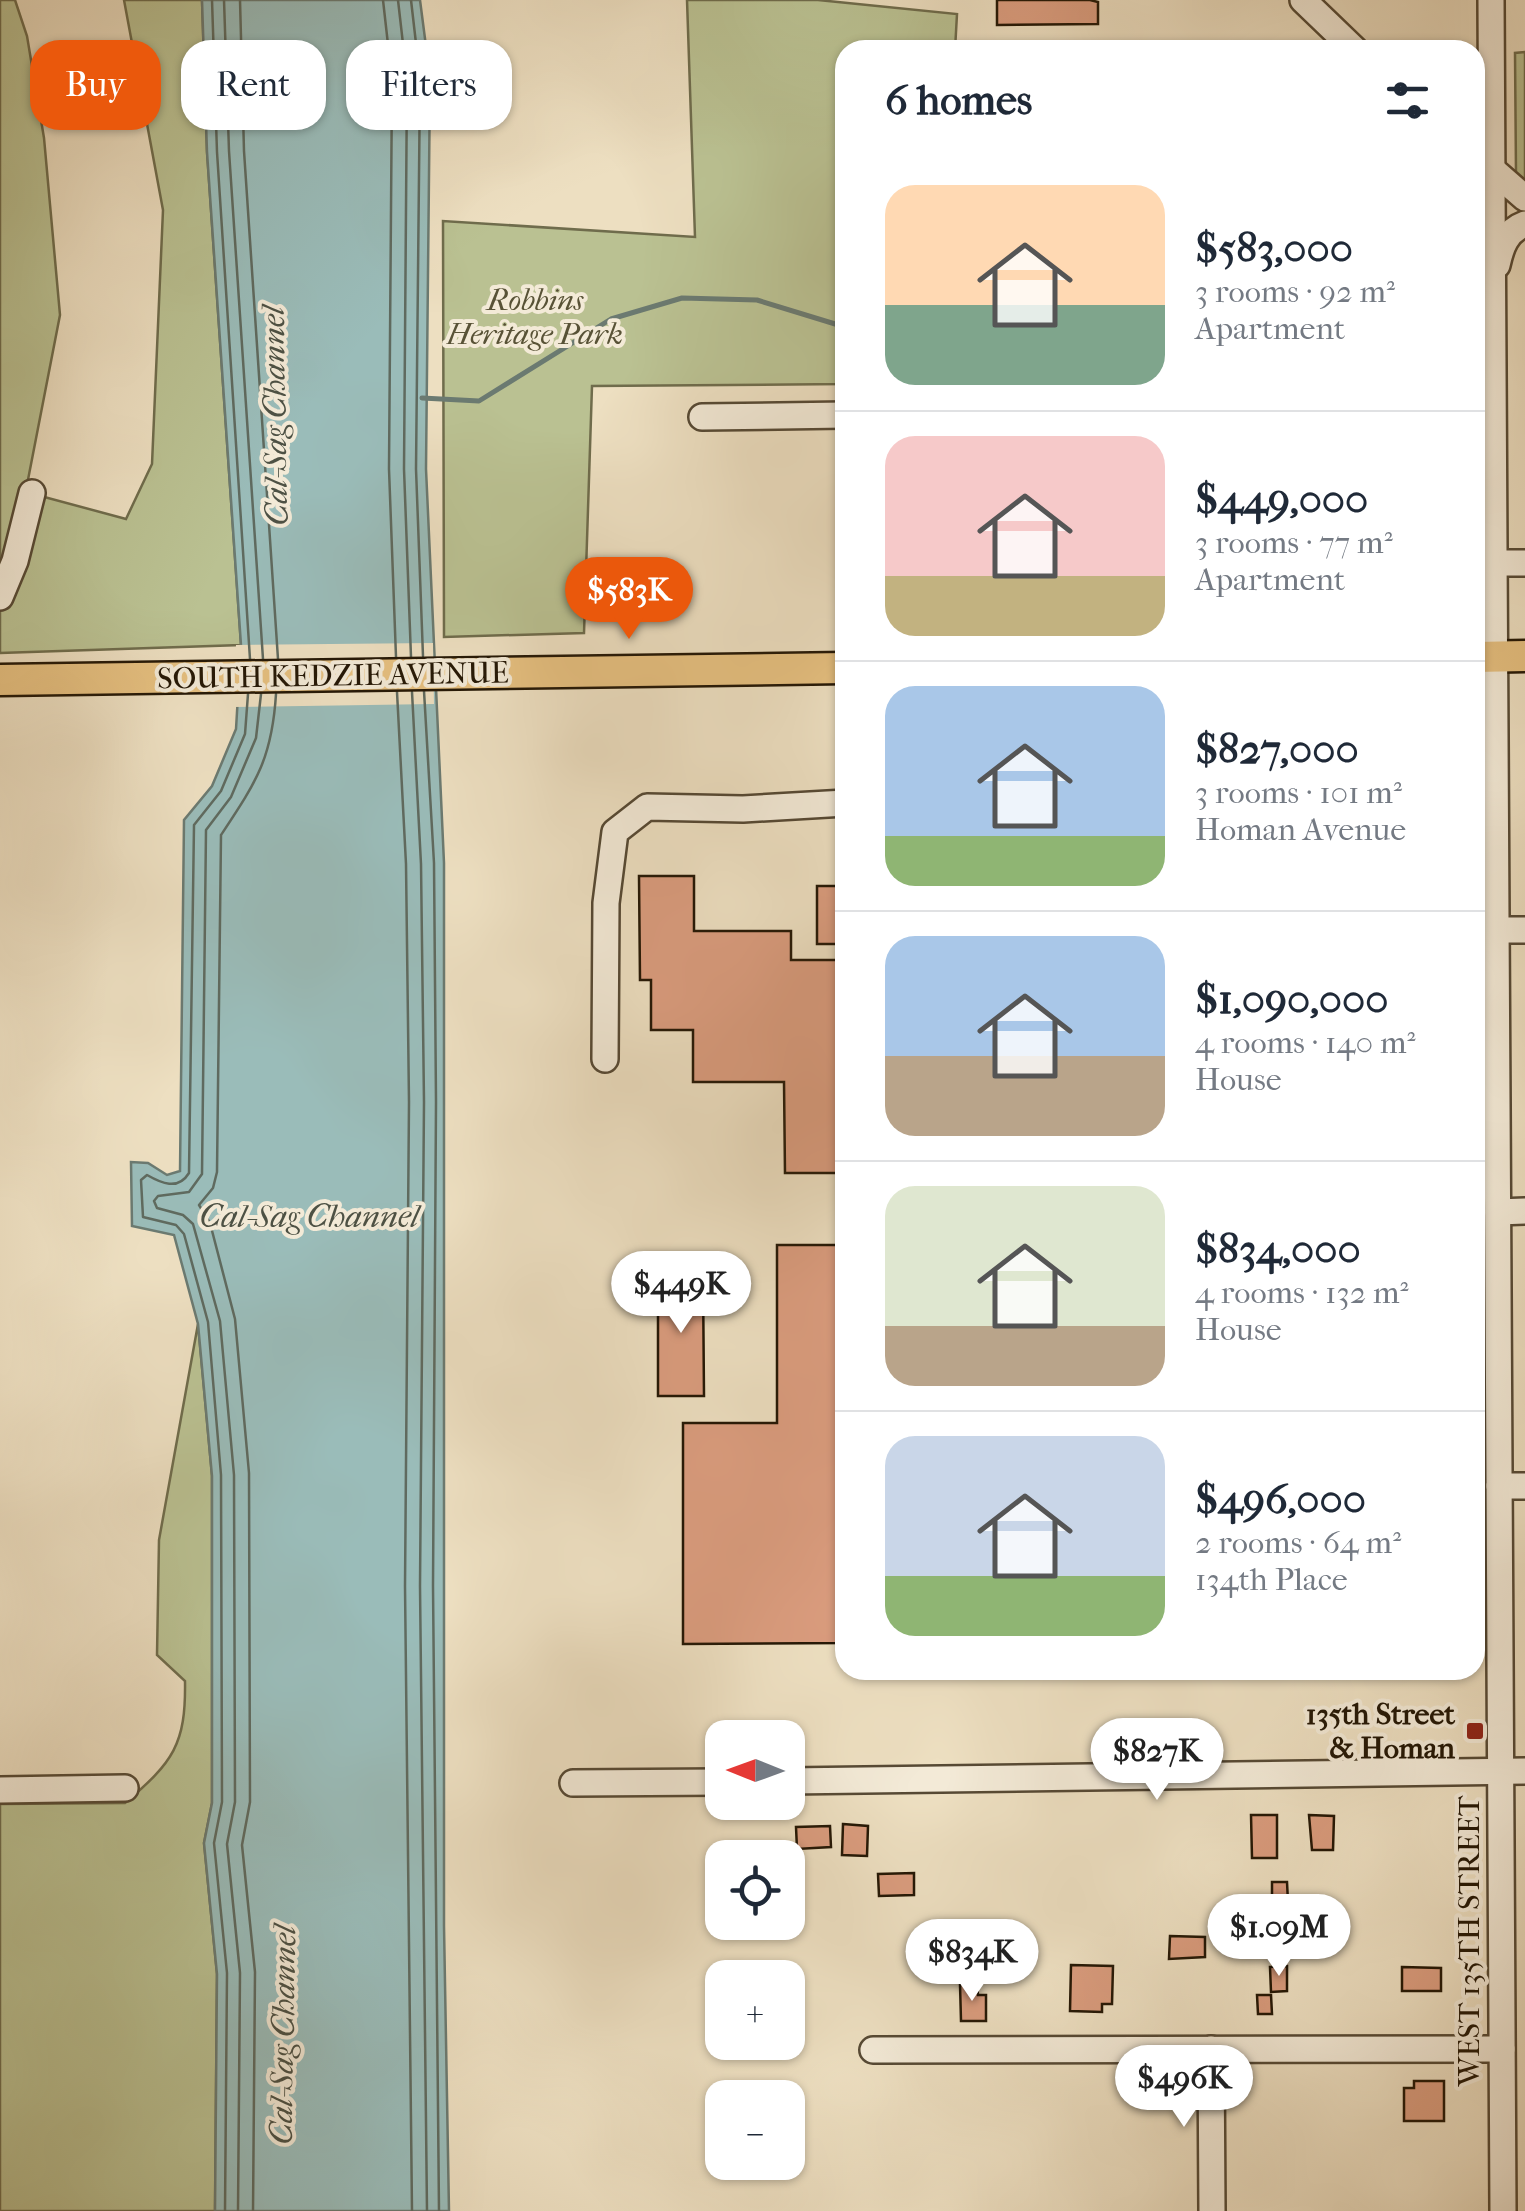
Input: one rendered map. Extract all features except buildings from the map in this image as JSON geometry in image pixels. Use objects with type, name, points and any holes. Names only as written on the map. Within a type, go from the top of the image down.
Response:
[{"type":"main road","name":"SOUTH KEDZIE AVENUE","points":[[0,680],[835,668]]},
{"type":"street","points":[[1303,0],[1345,40]]},
{"type":"street","name":"WEST 135TH STREET","points":[[1485,52],[1490,0]]},
{"type":"street","points":[[1485,163],[1525,198]]},
{"type":"street","name":"WEST 135TH STREET","points":[[1485,175],[1493,280],[1485,391]]},
{"type":"street","points":[[1493,280],[1502,244],[1525,224]]},
{"type":"street","points":[[702,417],[835,415]]},
{"type":"street","name":"WEST 135TH STREET","points":[[1485,419],[1498,656],[1490,1215],[1512,1486],[1513,1771],[1502,2049],[1510,2200]]},
{"type":"street","points":[[0,596],[15,562],[32,493]]},
{"type":"street","points":[[1495,563],[1525,563]]},
{"type":"street","points":[[605,1060],[606,904],[615,832],[647,807],[743,810],[835,804]]},
{"type":"street","points":[[1496,930],[1525,930]]},
{"type":"street","points":[[1490,1215],[1525,1211]]},
{"type":"street","points":[[805,1781],[1513,1771]]},
{"type":"street","points":[[573,1784],[705,1782]]},
{"type":"street","points":[[0,1790],[125,1788]]},
{"type":"street","points":[[1211,2049],[1212,2211]]},
{"type":"street","points":[[873,2050],[1502,2049]]},
{"type":"green space","points":[[0,0],[15,0],[30,54],[30,130],[43,130],[44,138],[60,315],[26,490],[0,581]]},
{"type":"green space","points":[[124,0],[202,0],[203,40],[181,40],[181,130],[206,130],[241,645],[0,653],[0,605],[37,495],[126,519],[152,464],[163,210],[148,130],[161,130],[161,40],[131,40]]},
{"type":"green space","name":"Robbins Heritage Park","points":[[687,0],[818,0],[957,14],[956,40],[835,40],[835,384],[592,386],[584,633],[444,637],[443,221],[695,237]]},
{"type":"green space","points":[[1525,52],[1525,181],[1516,174],[1515,53]]},
{"type":"green space","points":[[198,1324],[212,1476],[212,1803],[204,1843],[217,1974],[215,2211],[0,2211],[0,1804],[125,1803],[155,1776],[179,1737],[185,1681],[157,1655],[159,1540]]},
{"type":"water","name":"Cal-Sag Channel","points":[[202,0],[420,0],[425,40],[346,40],[346,130],[429,130],[426,469],[444,863],[444,1926],[449,2211],[215,2211],[217,1974],[204,1843],[212,1803],[212,1476],[198,1324],[174,1235],[132,1226],[131,1162],[148,1163],[167,1175],[180,1171],[184,820],[212,786],[236,729],[241,645],[206,130],[326,130],[326,40],[203,40]]},
{"type":"pier","points":[[433,643],[434,704],[232,707],[236,645]]},
{"type":"waterway","points":[[422,398],[479,401],[611,319],[682,298],[757,300],[835,324]]},
{"type":"place","name":"135th Street & Homan","points":[[1475,1731]]}]
